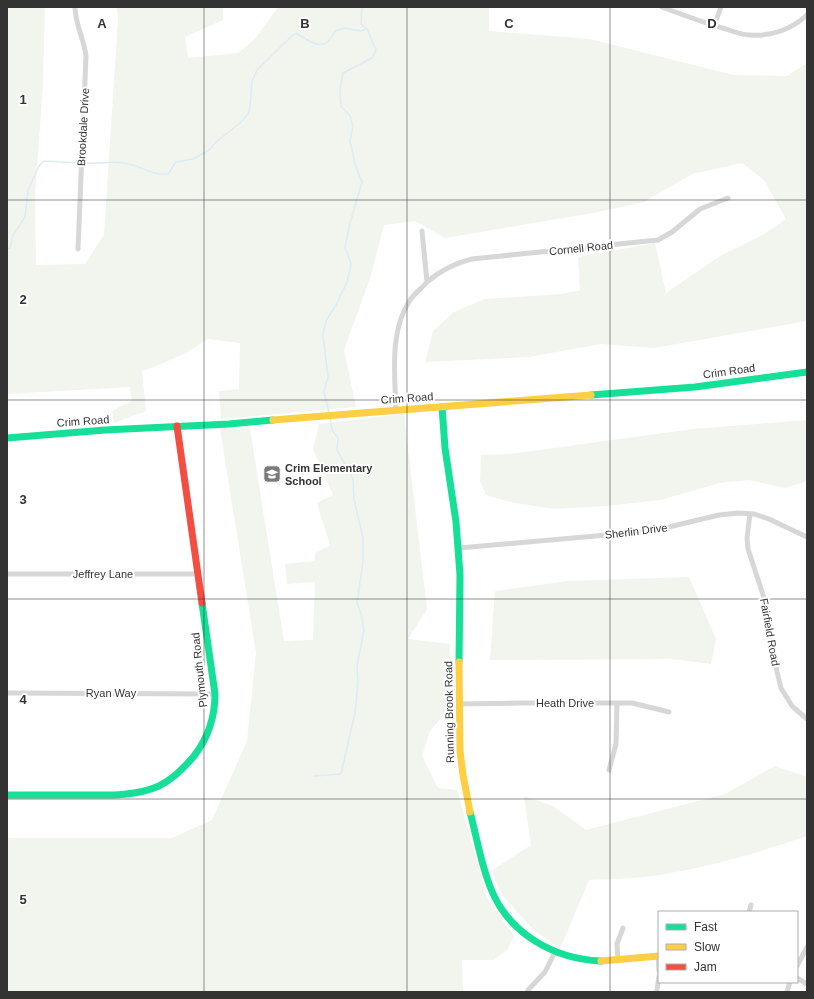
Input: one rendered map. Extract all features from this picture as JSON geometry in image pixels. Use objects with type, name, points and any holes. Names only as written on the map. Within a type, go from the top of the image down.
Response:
[{"type":"street","name":"Brookdale Drive","points":[[75,7],[77,23],[85,46],[86,56],[78,249]]},
{"type":"street","points":[[662,7],[714,26],[751,36],[770,34],[791,27],[807,15]]},
{"type":"street","points":[[714,26],[721,7]]},
{"type":"street","name":"Cornell Road","points":[[396,410],[395,354],[397,333],[401,318],[410,301],[427,282],[442,271],[458,263],[472,259],[658,240],[672,232],[700,209],[728,198]]},
{"type":"street","points":[[422,231],[427,282]]},
{"type":"street","name":"Crim Road","points":[[7,438],[177,426],[229,424],[320,415],[695,387],[807,372]]},
{"type":"street","name":"Running Brook Road","points":[[442,406],[445,448],[459,548],[460,760],[482,862],[495,898],[500,908],[520,929],[544,947],[555,952],[585,960],[618,961],[658,956]]},
{"type":"street","name":"Plymouth Road","points":[[7,795],[113,795],[149,790],[165,783],[180,773],[193,759],[204,743],[214,714],[215,694],[177,426]]},
{"type":"street","name":"Sherlin Drive","points":[[459,548],[652,531],[719,515],[738,513],[750,514],[769,519],[807,537]]},
{"type":"street","name":"Fairfield Road","points":[[750,514],[747,538],[748,549],[767,607],[777,672],[781,688],[792,706],[807,719]]},
{"type":"street","name":"Jeffrey Lane","points":[[7,574],[198,574]]},
{"type":"street","name":"Ryan Way","points":[[7,693],[215,694]]},
{"type":"street","points":[[609,770],[616,744],[617,703]]},
{"type":"street","name":"Heath Drive","points":[[459,704],[617,703],[639,704],[669,712]]},
{"type":"street","points":[[750,911],[751,905]]},
{"type":"street","points":[[618,961],[617,944],[623,928]]},
{"type":"street","points":[[798,964],[807,947]]},
{"type":"street","points":[[528,990],[545,972],[555,952]]},
{"type":"street","points":[[798,979],[807,984]]},
{"type":"street","points":[[657,990],[658,983]]},
{"type":"shaded area","points":[[7,7],[45,7],[43,83],[35,196],[36,265],[85,264],[104,235],[118,19],[117,7],[223,7],[223,20],[185,37],[188,58],[238,53],[255,39],[278,7],[489,7],[489,31],[590,39],[734,75],[787,76],[807,63],[807,321],[654,348],[601,344],[529,357],[425,362],[433,331],[454,312],[485,299],[562,294],[580,290],[578,257],[655,243],[666,293],[720,256],[761,236],[786,219],[764,180],[742,163],[692,174],[644,202],[593,213],[445,238],[415,221],[384,225],[371,275],[344,350],[356,407],[221,419],[219,391],[239,389],[240,343],[208,339],[184,354],[142,371],[146,411],[114,423],[112,411],[132,401],[130,387],[7,394]]},
{"type":"shaded area","points":[[404,414],[427,609],[408,639],[450,644],[450,707],[430,731],[422,756],[438,788],[457,790],[487,897],[514,936],[507,950],[494,960],[462,960],[463,992],[7,992],[7,838],[172,838],[212,820],[247,741],[256,653],[220,429],[250,429],[284,641],[313,640],[315,582],[287,584],[285,564],[315,561],[315,553],[330,545],[317,503],[333,495],[313,449],[319,424]]},
{"type":"shaded area","points":[[807,420],[807,481],[785,488],[749,480],[720,483],[660,500],[606,506],[553,509],[510,502],[486,495],[480,481],[481,455],[510,454],[693,429]]},
{"type":"shaded area","points":[[689,577],[716,639],[711,664],[672,659],[490,660],[495,591],[568,581]]},
{"type":"shaded area","points":[[775,766],[807,777],[807,836],[706,866],[644,877],[589,880],[560,949],[534,930],[502,895],[491,871],[531,845],[524,796],[553,806],[586,830],[725,794]]},
{"type":"waterway","points":[[329,413],[324,392],[328,377],[323,335],[326,321],[347,282],[351,264],[345,247],[350,223],[362,182],[355,164],[350,141],[353,126],[350,116],[341,106],[340,90],[343,73],[372,58],[376,50],[367,29],[361,24],[362,7]]},
{"type":"waterway","points":[[87,163],[124,163],[134,165],[153,173],[168,174],[176,162],[193,159],[209,150],[216,142],[240,123],[248,114],[252,81],[257,70],[293,35],[296,33],[313,43],[322,44],[327,42],[335,31],[344,28],[361,31],[366,29]]},
{"type":"waterway","points":[[7,249],[10,248],[13,235],[25,217],[28,190],[39,166],[44,161],[78,163]]},
{"type":"waterway","points":[[314,776],[341,774],[355,713],[358,682],[357,665],[364,630],[357,603],[363,562],[363,538],[354,499],[353,479],[337,450],[338,438],[332,430],[330,416]]},
{"type":"traffic: fast","points":[[591,395],[695,387],[807,372]]},
{"type":"traffic: fast","points":[[442,407],[445,448],[456,522],[460,575],[459,662]]},
{"type":"traffic: fast","points":[[7,438],[105,430],[229,424],[273,420]]},
{"type":"traffic: fast","points":[[7,795],[129,794],[149,790],[174,777],[199,749],[207,735],[214,711],[215,694],[202,603]]},
{"type":"traffic: fast","points":[[470,812],[482,861],[491,889],[499,905],[509,919],[521,931],[550,949],[567,955],[601,961]]},
{"type":"traffic: slow","points":[[273,420],[591,395]]},
{"type":"traffic: slow","points":[[459,662],[460,751],[470,812]]},
{"type":"traffic: slow","points":[[601,961],[658,956]]},
{"type":"traffic: jam","points":[[177,426],[202,603]]},
{"type":"place","name":"Crim Elementary School","points":[[272,474]]}]
